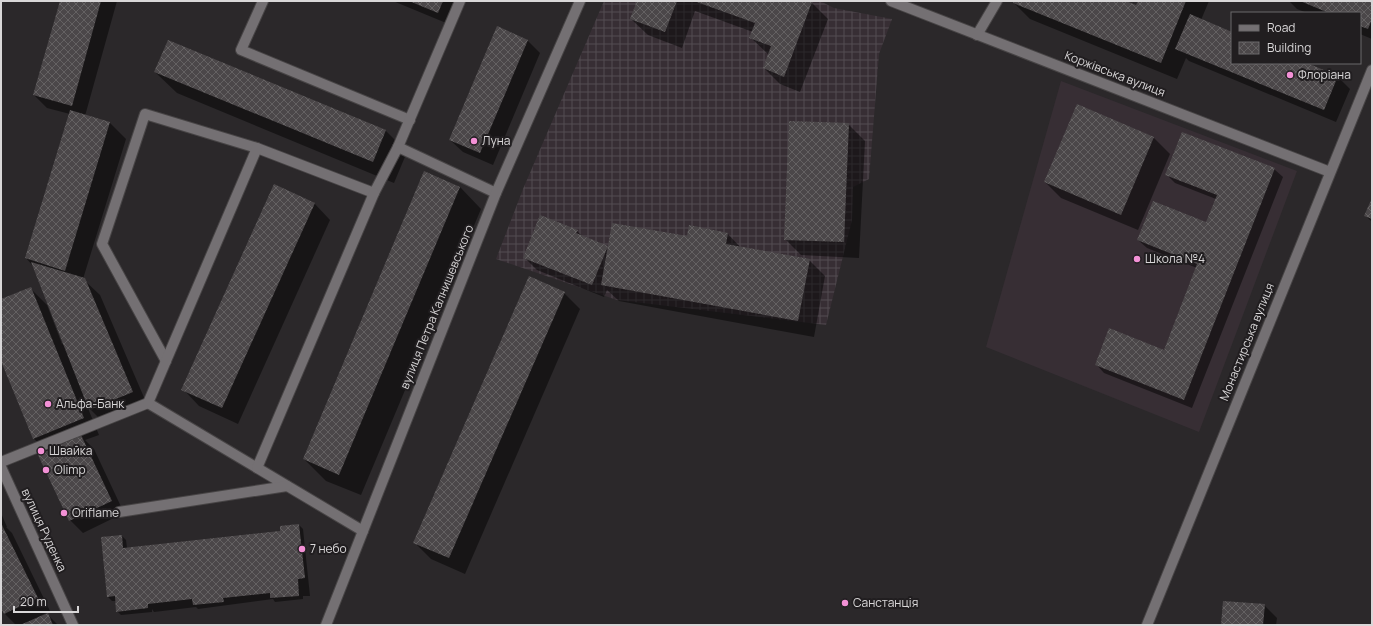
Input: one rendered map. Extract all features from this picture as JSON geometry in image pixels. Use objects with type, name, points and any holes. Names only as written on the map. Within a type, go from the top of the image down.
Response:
[{"type":"street","points":[[263,1],[241,50],[410,120]]},
{"type":"street","points":[[257,468],[374,193],[398,148],[460,1]]},
{"type":"street","name":"вулиця Петра Калнишевського","points":[[326,625],[496,193],[580,1]]},
{"type":"street","name":"Коржівська вулиця","points":[[891,1],[1330,172]]},
{"type":"street","points":[[977,34],[997,1]]},
{"type":"street","name":"Монастирська вулиця","points":[[1147,625],[1372,70]]},
{"type":"street","points":[[166,361],[102,244],[145,114],[257,148],[374,193]]},
{"type":"street","points":[[1,462],[148,403],[257,148]]},
{"type":"street","points":[[398,148],[496,193]]},
{"type":"street","points":[[148,403],[363,531]]},
{"type":"street","name":"вулиця Руденка","points":[[1,467],[73,625]]},
{"type":"street","points":[[119,512],[287,486]]},
{"type":"shaded area","points":[[604,1],[820,1],[834,8],[892,19],[879,54],[869,179],[853,187],[852,220],[826,325],[617,300],[496,259],[523,189]]},
{"type":"shaded area","name":"Школа №4","points":[[1061,81],[1297,171],[1199,432],[986,347]]},
{"type":"building","points":[[60,1],[101,1],[72,106],[33,95]]},
{"type":"building","points":[[409,1],[443,1],[438,13]]},
{"type":"building","points":[[637,1],[677,1],[665,32],[630,19]]},
{"type":"building","points":[[694,1],[812,2],[784,77],[763,68],[771,46],[749,38],[755,23]]},
{"type":"building","points":[[1014,1],[1126,1],[1136,5],[1138,1],[1186,1],[1161,63],[1013,3]]},
{"type":"building","points":[[1300,1],[1372,1],[1372,19],[1368,29],[1361,26],[1361,12],[1327,12]]},
{"type":"building","points":[[1190,14],[1231,32],[1231,64],[1309,64],[1338,76],[1324,110],[1175,49]]},
{"type":"building","points":[[497,26],[528,40],[480,153],[449,140]]},
{"type":"building","points":[[168,40],[386,130],[373,162],[154,72]]},
{"type":"building","points":[[1077,104],[1154,137],[1121,215],[1044,182]]},
{"type":"building","points":[[70,110],[110,122],[65,271],[25,258]]},
{"type":"building","points":[[789,121],[849,123],[844,242],[784,240]]},
{"type":"building","points":[[1182,132],[1275,168],[1184,400],[1095,365],[1109,328],[1164,350],[1197,264],[1137,240],[1153,201],[1206,222],[1217,195],[1165,175]]},
{"type":"building","points":[[424,171],[460,187],[339,475],[303,459]]},
{"type":"building","points":[[274,184],[315,203],[222,408],[181,390]]},
{"type":"building","points":[[1372,198],[1372,219],[1364,216]]},
{"type":"building","points":[[540,215],[578,230],[576,233],[608,246],[592,285],[523,258]]},
{"type":"building","points":[[612,223],[687,236],[689,225],[728,233],[726,244],[810,259],[798,321],[601,285]]},
{"type":"building","points":[[31,262],[85,278],[133,392],[89,410]]},
{"type":"building","points":[[529,276],[565,292],[449,558],[413,543]]},
{"type":"building","points":[[31,287],[84,418],[33,439],[1,361],[1,299]]},
{"type":"building","points":[[81,435],[112,501],[69,521],[38,455]]},
{"type":"building","points":[[1,523],[38,598],[4,614],[1,608]]},
{"type":"building","points":[[299,524],[305,578],[298,579],[299,596],[270,598],[270,593],[223,598],[224,602],[193,605],[192,599],[148,604],[148,608],[116,612],[115,596],[107,597],[101,537],[122,535],[123,548],[280,531],[280,526]]},
{"type":"building","points":[[1223,601],[1265,604],[1263,625],[1221,625]]},
{"type":"building","points":[[48,613],[53,625],[20,625]]},
{"type":"place","name":"Флоріана","points":[[1290,75]]},
{"type":"place","name":"Луна","points":[[474,141]]},
{"type":"place","name":"Школа №4","points":[[1137,259]]},
{"type":"place","name":"Альфа-Банк","points":[[48,404]]},
{"type":"place","name":"Швайка","points":[[41,451]]},
{"type":"place","name":"Olimp","points":[[46,470]]},
{"type":"place","name":"Oriflame","points":[[64,513]]},
{"type":"place","name":"7 небо","points":[[302,549]]},
{"type":"place","name":"Санстанція","points":[[845,603]]}]
